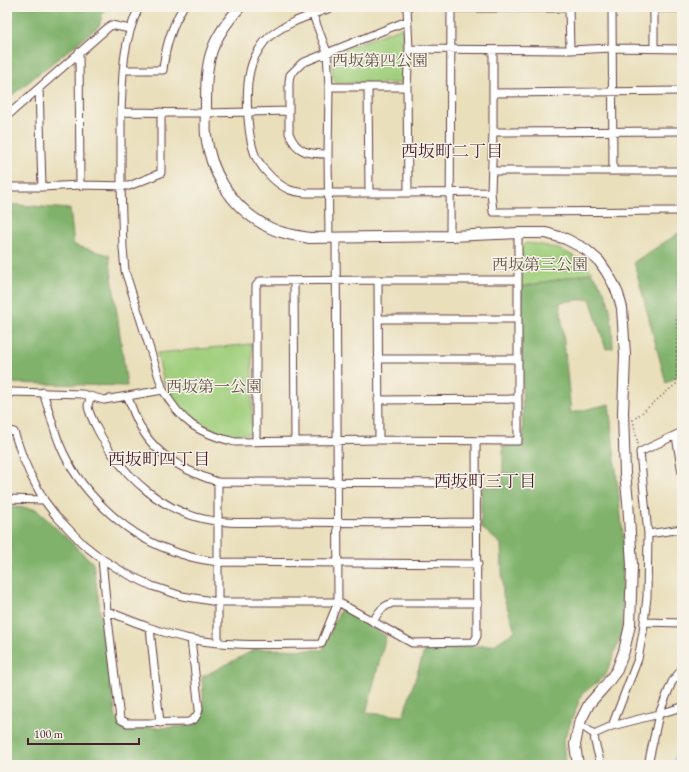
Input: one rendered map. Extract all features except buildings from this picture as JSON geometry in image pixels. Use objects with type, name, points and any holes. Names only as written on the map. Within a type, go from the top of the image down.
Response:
[{"type":"street","points":[[139,7],[130,29],[123,62],[121,186],[125,271],[163,390],[171,404],[183,418],[196,429],[213,437],[235,442],[379,440],[518,441],[518,233]]},
{"type":"street","points":[[123,70],[163,70],[164,58],[169,40],[183,7]]},
{"type":"street","points":[[240,7],[229,19],[211,51],[206,74],[206,134],[209,152],[216,172],[228,193],[245,211],[263,224],[287,234],[309,238],[546,233],[566,239],[585,249],[599,261],[618,294],[622,308],[625,355],[623,413],[625,474],[632,565],[630,625],[624,651],[617,670],[590,704],[579,724],[575,745],[578,765]]},
{"type":"street","points":[[107,611],[150,628],[191,639],[234,644],[321,644],[338,602],[336,280],[329,194],[329,87],[326,52],[310,7]]},
{"type":"street","points":[[333,7],[277,31],[266,41],[253,61],[250,72],[248,111],[253,148],[257,158],[277,182],[290,190],[305,193],[369,194],[491,192]]},
{"type":"street","points":[[408,7],[408,193]]},
{"type":"street","points":[[450,236],[451,8],[570,7],[570,50]]},
{"type":"street","points":[[612,7],[613,171]]},
{"type":"street","points":[[654,48],[654,7],[682,8]]},
{"type":"street","points":[[328,154],[311,154],[298,148],[294,144],[289,133],[288,86],[290,75],[302,62],[407,21]]},
{"type":"street","points":[[7,116],[110,25],[130,29]]},
{"type":"street","points":[[409,49],[682,49]]},
{"type":"street","points":[[493,50],[491,192],[493,212],[682,211]]},
{"type":"street","points":[[80,52],[80,185]]},
{"type":"street","points":[[329,87],[407,87]]},
{"type":"street","points":[[39,88],[42,187]]},
{"type":"street","points":[[368,88],[369,194]]},
{"type":"street","points":[[493,93],[682,91]]},
{"type":"street","points":[[121,112],[206,113],[288,111]]},
{"type":"street","points":[[7,185],[9,187],[80,185],[129,186],[161,173],[161,112]]},
{"type":"street","points":[[493,132],[682,131]]},
{"type":"street","points":[[492,171],[682,171]]},
{"type":"street","points":[[256,442],[256,286],[260,282],[294,280],[517,280]]},
{"type":"street","points":[[294,280],[295,441]]},
{"type":"street","points":[[378,280],[379,440]]},
{"type":"street","points":[[378,319],[518,319]]},
{"type":"street","points":[[378,359],[518,359]]},
{"type":"street","points":[[7,396],[12,392],[43,392],[82,394],[104,400],[163,390]]},
{"type":"street","points":[[43,392],[60,445],[75,473],[102,506],[141,536],[167,549],[198,559],[218,562],[478,564]]},
{"type":"street","points":[[90,397],[88,406],[105,445],[131,478],[162,502],[196,518],[218,521],[338,523],[477,522]]},
{"type":"street","points":[[128,397],[135,416],[150,441],[183,468],[199,476],[218,482],[476,483]]},
{"type":"street","points":[[378,400],[518,399]]},
{"type":"street","points":[[7,431],[14,432],[23,458],[44,500],[56,516],[72,533],[102,559],[125,573],[152,586],[182,596],[218,602],[338,602],[412,643],[474,642],[477,636],[478,564],[476,441]]},
{"type":"street","points":[[612,726],[638,659],[647,597],[648,534],[640,452],[679,434],[682,473]]},
{"type":"street","points":[[218,482],[218,642]]},
{"type":"street","points":[[7,499],[44,500]]},
{"type":"street","points":[[648,534],[682,529]]},
{"type":"street","points":[[102,559],[120,719],[127,723],[188,722],[193,720],[198,714],[199,709],[191,639]]},
{"type":"street","points":[[373,622],[380,609],[385,605],[392,603],[478,603]]},
{"type":"street","points":[[644,622],[682,623]]},
{"type":"street","points":[[150,628],[160,723]]},
{"type":"street","points":[[648,765],[659,714],[672,682],[682,669]]},
{"type":"street","points":[[594,734],[612,726],[682,707]]},
{"type":"street","points":[[579,724],[594,734],[601,765]]},
{"type":"path","points":[[640,452],[634,420],[676,384],[677,284],[682,257]]},
{"type":"green space","points":[[17,7],[105,7],[99,26],[7,99],[7,19]]},
{"type":"green space","name":"西坂第四公園","points":[[400,28],[403,30],[403,79],[401,83],[336,83],[332,79],[333,58],[335,52]]},
{"type":"green space","points":[[7,204],[70,209],[74,245],[109,255],[127,386],[7,383]]},
{"type":"green space","points":[[682,231],[682,374],[666,383],[634,262]]},
{"type":"green space","name":"西坂第三公園","points":[[526,243],[555,248],[570,254],[593,272],[521,287],[521,247]]},
{"type":"green space","points":[[591,273],[603,289],[610,308],[613,348],[606,349],[590,299],[560,302],[571,413],[609,404],[623,535],[622,633],[606,675],[582,694],[563,742],[566,765],[7,765],[7,506],[36,509],[93,563],[116,718],[127,726],[162,728],[196,725],[204,713],[202,677],[256,649],[323,650],[341,608],[386,636],[366,713],[403,716],[425,649],[494,645],[515,631],[503,595],[501,544],[481,527],[481,486],[503,487],[503,446],[523,445],[521,287]]},
{"type":"green space","name":"西坂第一公園","points":[[252,344],[252,434],[230,435],[206,426],[186,414],[164,383],[157,353]]},
{"type":"waterway","points":[[679,765],[682,753]]},
{"type":"district","name":"西坂町二丁目","points":[[452,151]]},
{"type":"district","name":"西坂町四丁目","points":[[159,459]]},
{"type":"district","name":"西坂町三丁目","points":[[485,481]]}]
